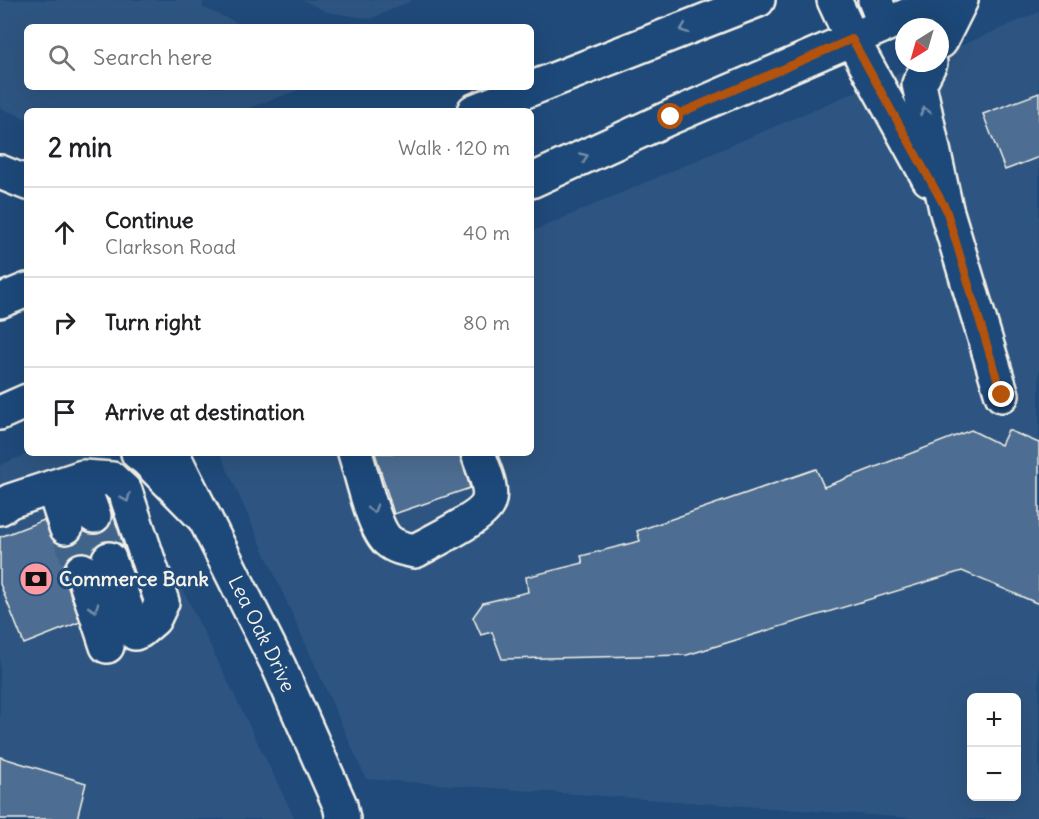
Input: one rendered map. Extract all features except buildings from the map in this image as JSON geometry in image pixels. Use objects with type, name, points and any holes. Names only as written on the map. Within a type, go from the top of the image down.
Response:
[{"type":"main road","points":[[834,0],[852,39],[946,209]]},
{"type":"main road","points":[[534,180],[852,39],[880,13],[943,0]]},
{"type":"main road","points":[[949,24],[961,0]]},
{"type":"main road","points":[[534,87],[752,1]]},
{"type":"main road","points":[[925,72],[919,84],[946,209],[1002,395]]},
{"type":"main road","points":[[482,108],[527,90]]},
{"type":"main road","points":[[0,172],[24,182]]},
{"type":"main road","points":[[0,301],[24,291]]},
{"type":"main road","points":[[0,413],[24,402]]},
{"type":"main road","points":[[0,421],[24,422]]},
{"type":"main road","points":[[142,456],[205,519]]},
{"type":"main road","name":"Lea Oak Drive","points":[[174,456],[279,667],[340,805],[343,819]]},
{"type":"main road","points":[[357,456],[379,531],[389,542],[415,551],[479,514],[489,502],[489,488],[479,456]]},
{"type":"main road","points":[[0,508],[10,501],[66,483],[112,479],[124,491],[162,602],[154,619],[127,637],[95,565]]},
{"type":"main road","points":[[66,483],[80,521]]},
{"type":"shaded area","points":[[0,0],[204,0],[202,7],[240,24],[24,24],[24,90],[299,90],[248,108],[24,108],[24,118],[0,108]]},
{"type":"shaded area","points":[[303,0],[413,0],[371,19],[327,12]]},
{"type":"shaded area","points":[[1039,12],[1039,819],[925,819],[366,779],[221,456],[534,456],[534,231],[900,72],[949,72],[949,51]]},
{"type":"shaded area","points":[[24,455],[99,456],[123,467],[295,819],[0,819],[0,465]]},
{"type":"tunnel","points":[[94,516],[109,559]]},
{"type":"tunnel","points":[[66,527],[82,570]]},
{"type":"place","name":"Commerce Bank","points":[[36,579]]},
{"type":"route","points":[[671,117],[852,39],[946,209],[1002,395]]}]
